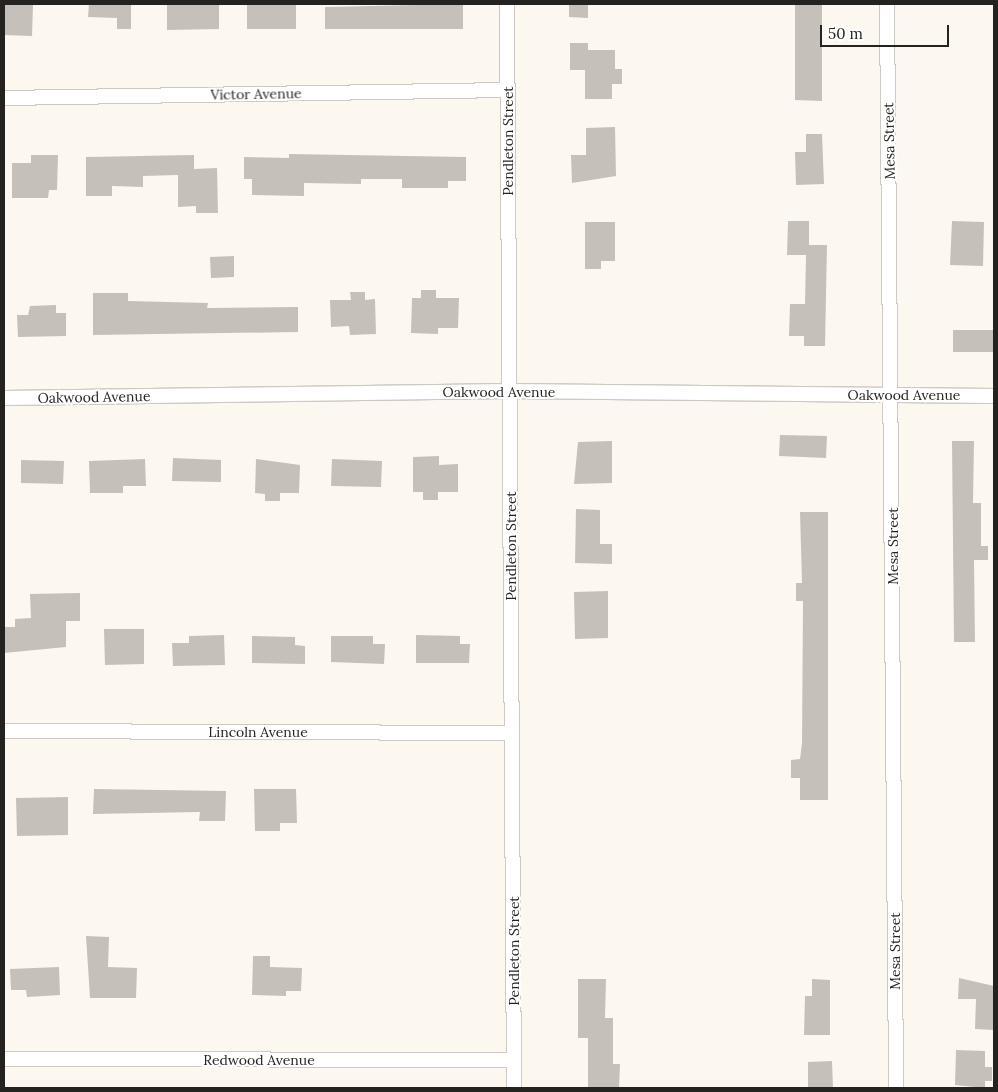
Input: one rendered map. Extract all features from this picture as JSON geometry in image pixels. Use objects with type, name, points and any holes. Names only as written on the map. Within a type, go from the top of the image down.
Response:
[{"type":"street","name":"Pendleton Street","points":[[507,4],[514,1088]]},
{"type":"street","name":"Mesa Street","points":[[887,4],[892,395],[896,1088]]},
{"type":"street","name":"Victor Avenue","points":[[4,98],[507,90]]},
{"type":"street","name":"Oakwood Avenue","points":[[4,398],[510,391],[994,396]]},
{"type":"street","name":"Lincoln Avenue","points":[[4,731],[512,732]]},
{"type":"street","name":"Redwood Avenue","points":[[4,1059],[514,1060]]},
{"type":"building","points":[[4,4],[33,4],[32,36],[4,35]]},
{"type":"building","points":[[89,4],[131,4],[131,29],[117,29],[117,18],[88,17]]},
{"type":"building","points":[[167,4],[219,4],[219,29],[167,30]]},
{"type":"building","points":[[247,4],[296,4],[296,29],[247,29]]},
{"type":"building","points":[[463,4],[463,29],[325,29],[325,7]]},
{"type":"building","points":[[569,4],[588,4],[588,18],[569,17]]},
{"type":"building","points":[[795,4],[822,4],[822,101],[795,100]]},
{"type":"building","points":[[570,43],[588,43],[588,50],[615,50],[615,69],[622,69],[622,84],[612,84],[612,99],[585,99],[585,70],[570,70]]},
{"type":"building","points":[[615,127],[616,176],[572,183],[571,155],[586,155],[586,128]]},
{"type":"building","points":[[806,134],[822,134],[824,184],[796,185],[795,152],[806,152]]},
{"type":"building","points":[[289,154],[466,157],[466,181],[448,181],[448,188],[402,188],[402,179],[361,179],[361,184],[304,183],[304,196],[252,195],[252,179],[244,179],[244,157],[289,158]]},
{"type":"building","points":[[31,155],[58,155],[57,190],[49,190],[48,198],[12,198],[12,163],[31,163]]},
{"type":"building","points":[[194,155],[194,169],[217,168],[218,213],[196,213],[196,206],[178,207],[178,175],[143,176],[143,187],[112,186],[112,196],[86,196],[86,157]]},
{"type":"building","points":[[788,221],[809,221],[809,245],[827,245],[825,346],[804,346],[804,336],[789,336],[790,304],[805,304],[806,255],[787,255]]},
{"type":"building","points":[[952,221],[984,222],[983,266],[950,265]]},
{"type":"building","points":[[585,222],[615,222],[615,261],[601,261],[601,269],[585,269]]},
{"type":"building","points":[[234,256],[234,277],[211,278],[210,257]]},
{"type":"building","points":[[421,290],[436,290],[436,298],[459,298],[458,328],[438,328],[438,334],[411,333],[412,298],[421,298]]},
{"type":"building","points":[[350,292],[365,292],[365,300],[375,299],[376,334],[350,335],[349,326],[331,327],[330,300],[351,300]]},
{"type":"building","points":[[93,293],[128,293],[128,301],[208,303],[207,308],[298,307],[298,332],[93,335]]},
{"type":"building","points":[[56,305],[56,313],[66,313],[66,336],[18,337],[17,315],[28,315],[30,306]]},
{"type":"building","points":[[953,330],[994,330],[994,352],[953,352]]},
{"type":"building","points":[[780,435],[827,436],[826,458],[779,456]]},
{"type":"building","points":[[612,441],[612,483],[574,484],[578,442]]},
{"type":"building","points":[[952,441],[974,441],[973,503],[981,503],[981,546],[988,546],[988,560],[974,560],[975,642],[954,642]]},
{"type":"building","points":[[439,456],[439,465],[458,464],[458,492],[438,492],[438,500],[423,500],[423,492],[413,492],[413,457]]},
{"type":"building","points":[[173,458],[221,460],[221,482],[172,481]]},
{"type":"building","points":[[145,459],[146,486],[123,486],[123,493],[90,493],[89,461]]},
{"type":"building","points":[[256,459],[300,465],[299,493],[280,493],[280,501],[265,501],[265,494],[255,493]]},
{"type":"building","points":[[332,459],[382,461],[381,487],[331,486]]},
{"type":"building","points":[[21,460],[64,461],[63,484],[21,483]]},
{"type":"building","points":[[576,509],[600,510],[600,544],[612,544],[612,564],[575,563]]},
{"type":"building","points":[[800,512],[828,512],[828,800],[800,800],[800,778],[791,778],[791,760],[800,759],[802,743],[803,601],[796,601],[796,583],[802,583]]},
{"type":"building","points":[[608,591],[608,638],[575,639],[574,592]]},
{"type":"building","points":[[80,593],[80,621],[66,621],[66,647],[4,653],[4,627],[15,627],[15,619],[31,618],[30,594]]},
{"type":"building","points":[[104,629],[144,629],[144,664],[105,665]]},
{"type":"building","points":[[224,635],[225,665],[173,666],[172,643],[189,643],[189,636]]},
{"type":"building","points":[[416,635],[460,636],[460,644],[470,644],[469,663],[416,663]]},
{"type":"building","points":[[252,636],[295,637],[295,645],[305,646],[305,664],[252,663]]},
{"type":"building","points":[[331,636],[373,636],[373,644],[385,644],[384,664],[331,662]]},
{"type":"building","points":[[94,789],[226,791],[225,821],[199,821],[200,812],[93,814]]},
{"type":"building","points":[[254,789],[296,789],[297,823],[280,823],[280,831],[255,831]]},
{"type":"building","points":[[68,797],[68,835],[17,836],[16,798]]},
{"type":"building","points":[[86,936],[109,937],[108,967],[137,968],[136,998],[90,998]]},
{"type":"building","points":[[253,956],[270,956],[270,967],[302,968],[301,991],[286,991],[286,996],[252,995]]},
{"type":"building","points":[[59,967],[60,995],[27,997],[26,990],[11,990],[10,969]]},
{"type":"building","points":[[959,978],[994,986],[994,1030],[975,1029],[976,999],[958,999]]},
{"type":"building","points":[[578,979],[606,979],[605,1018],[613,1018],[613,1064],[620,1064],[619,1088],[588,1088],[588,1038],[578,1038]]},
{"type":"building","points":[[812,979],[830,980],[830,1035],[804,1035],[805,996],[812,996]]},
{"type":"building","points":[[956,1050],[985,1051],[985,1067],[992,1067],[992,1081],[985,1081],[985,1088],[955,1085]]},
{"type":"building","points":[[832,1061],[833,1088],[808,1088],[808,1062]]}]
